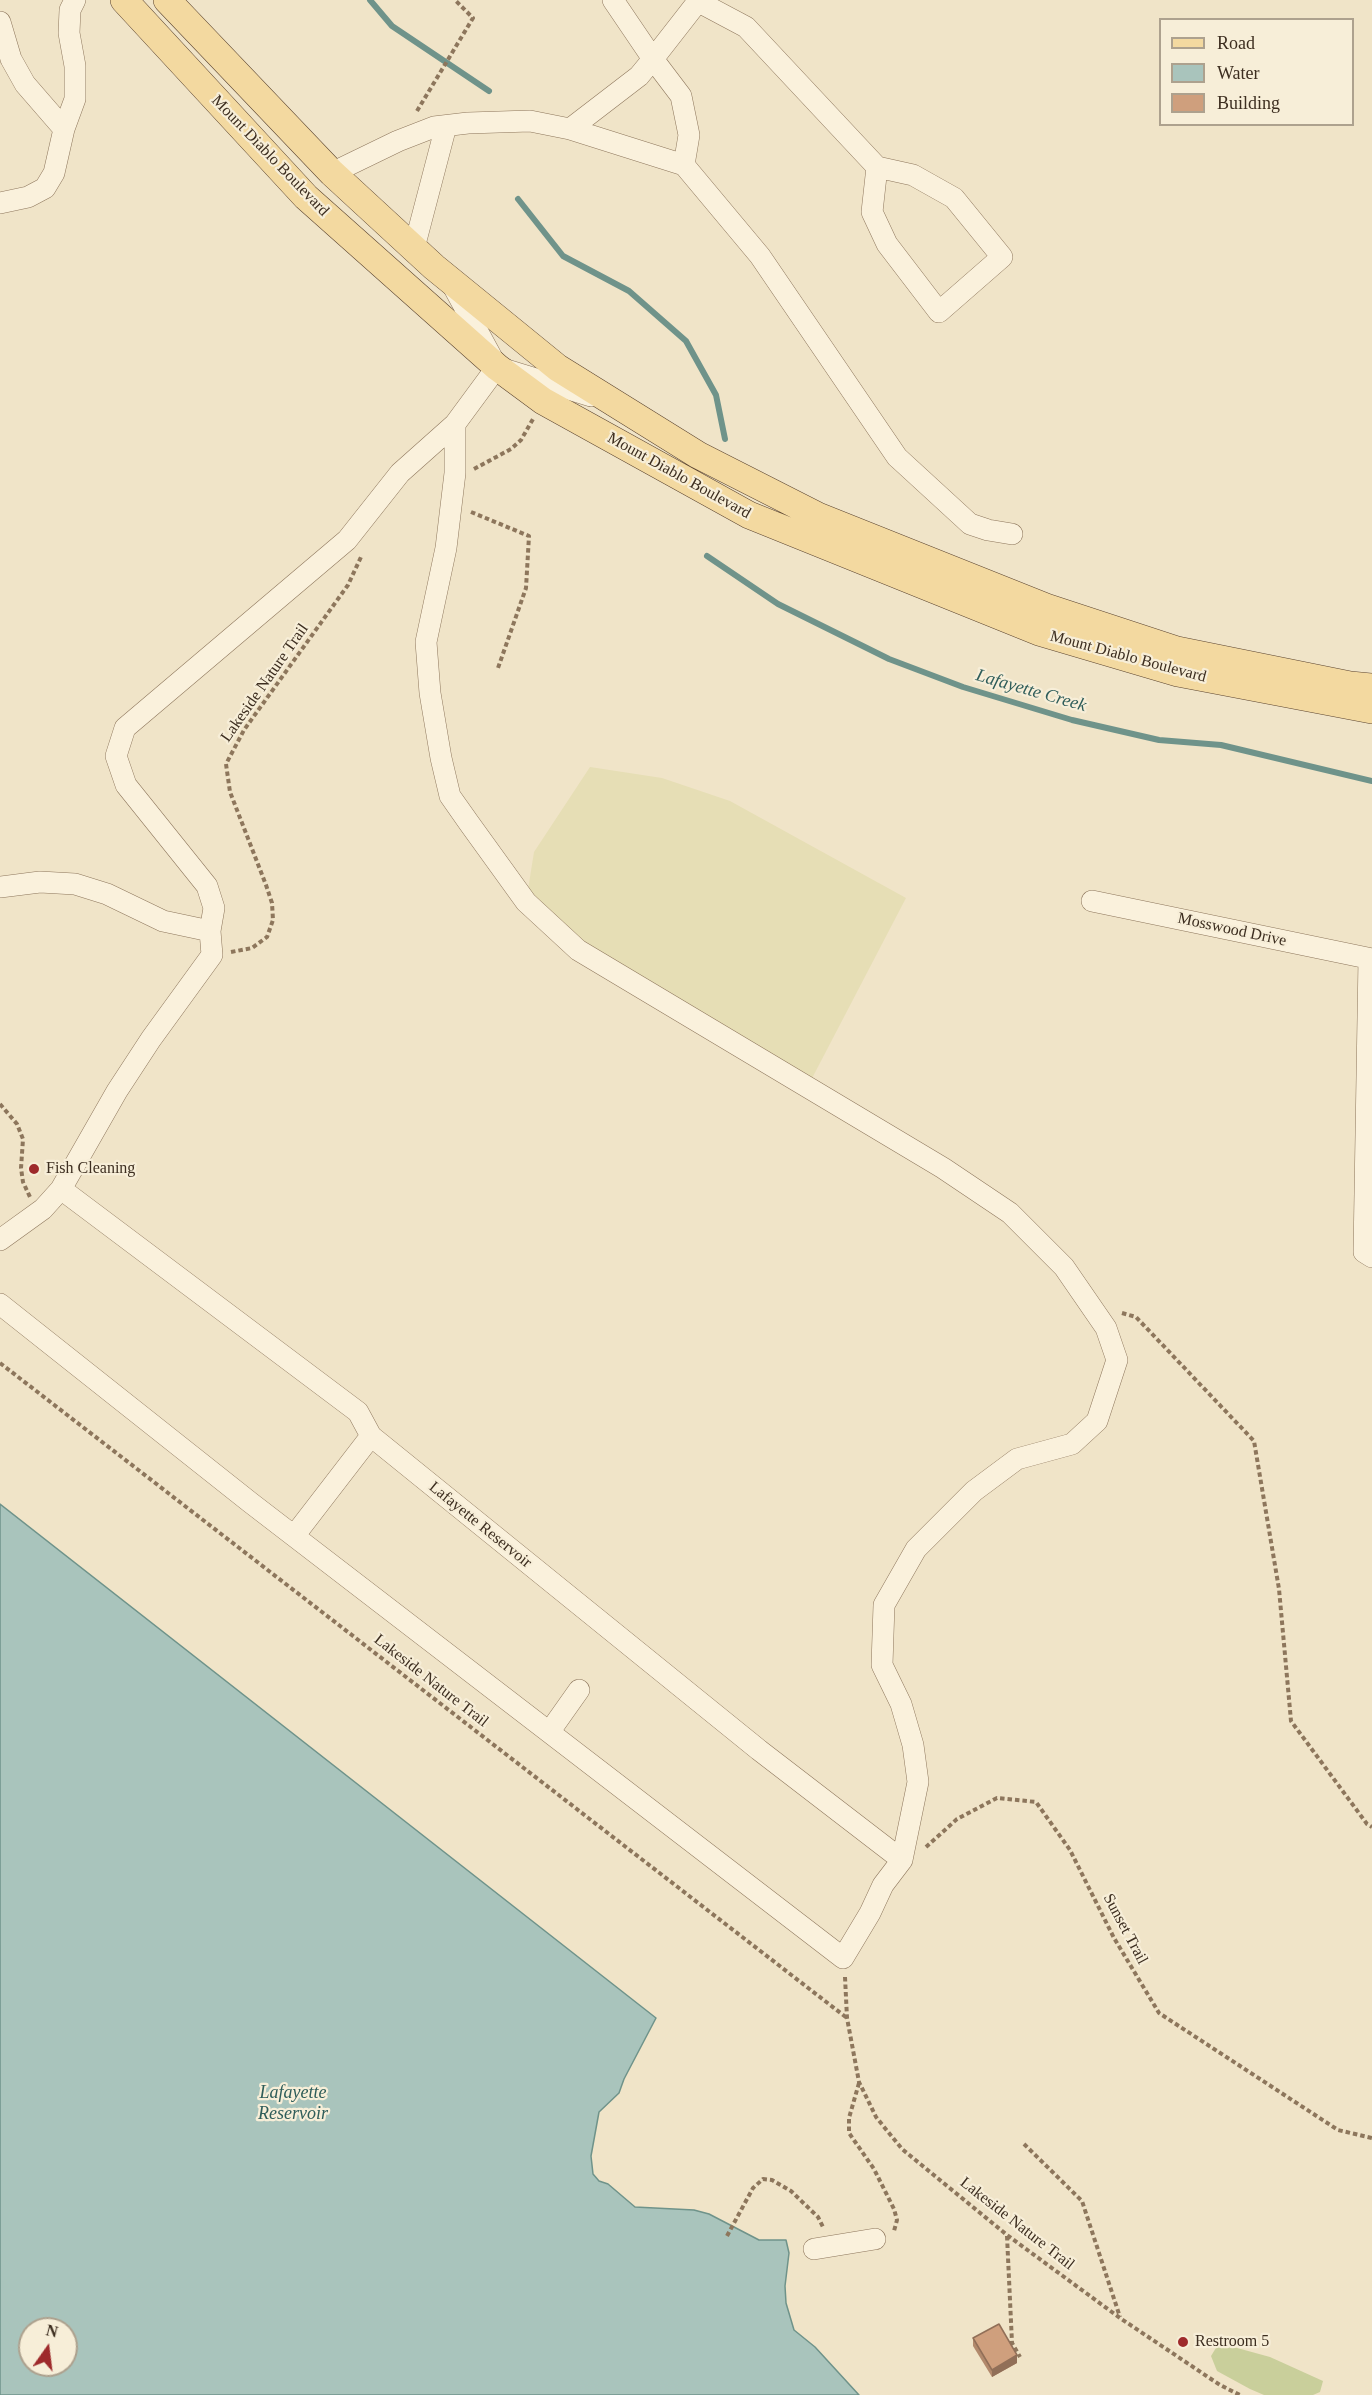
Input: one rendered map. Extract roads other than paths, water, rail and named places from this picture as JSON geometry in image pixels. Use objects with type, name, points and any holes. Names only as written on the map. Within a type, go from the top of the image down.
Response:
[{"type":"main road","name":"Mount Diablo Boulevard","points":[[124,0],[306,197],[497,367],[543,401],[748,515],[1039,632],[1178,673],[1372,710]]},
{"type":"main road","name":"Mount Diablo Boulevard","points":[[167,0],[332,173],[450,280],[558,368],[698,455],[818,516],[1046,608],[1177,651],[1350,685],[1372,687]]},
{"type":"street","points":[[0,203],[28,197],[45,188],[54,173],[64,129],[75,99],[75,66],[69,33],[70,10],[75,0]]},
{"type":"street","points":[[613,0],[681,96],[689,135],[684,165]]},
{"type":"street","points":[[570,129],[639,76],[699,1],[746,27],[877,167],[913,175],[954,198],[1002,257],[939,312],[887,244],[872,212],[877,167]]},
{"type":"street","points":[[0,22],[11,59],[25,84],[64,129]]},
{"type":"street","points":[[332,173],[398,141],[434,127],[479,122],[524,121],[570,129],[684,165],[760,256],[897,457],[970,524],[1012,534]]},
{"type":"street","points":[[414,248],[446,126]]},
{"type":"street","points":[[450,280],[497,367],[614,403]]},
{"type":"street","points":[[0,1240],[43,1209],[61,1189],[117,1091],[151,1039],[212,955],[210,932],[214,908],[207,886],[126,785],[116,756],[125,728],[347,540],[400,473],[455,424],[497,367]]},
{"type":"street","points":[[0,1304],[294,1536],[843,1958],[870,1913],[883,1885],[902,1860],[918,1782],[914,1745],[901,1704],[882,1665],[884,1605],[916,1550],[974,1491],[1017,1459],[1072,1444],[1097,1421],[1117,1360],[1106,1328],[1064,1267],[1010,1213],[914,1150],[578,950],[526,902],[450,796],[430,693],[426,642],[446,548],[454,473],[455,424]]},
{"type":"street","points":[[0,887],[40,882],[75,884],[107,894],[163,921],[210,932]]},
{"type":"street","name":"Mosswood Drive","points":[[1092,901],[1371,959]]},
{"type":"street","points":[[1369,1254],[1371,959]]},
{"type":"street","name":"Lafayette Reservoir","points":[[61,1189],[358,1412],[370,1436],[759,1750],[902,1860]]},
{"type":"street","points":[[294,1536],[370,1436]]},
{"type":"street","points":[[550,1731],[579,1690]]},
{"type":"street","points":[[818,2248],[874,2239]]},
{"type":"water","name":"Lafayette Reservoir","points":[[0,1504],[656,2018],[619,2093],[599,2112],[591,2156],[593,2174],[635,2207],[694,2210],[709,2214],[759,2240],[786,2240],[789,2253],[785,2286],[786,2303],[794,2330],[815,2347],[859,2395],[0,2395]]},
{"type":"waterway","name":"Lafayette Creek","points":[[370,0],[392,26],[489,91]]},
{"type":"waterway","name":"Lafayette Creek","points":[[518,199],[563,256],[629,291],[686,341],[716,395],[725,439]]},
{"type":"waterway","name":"Lafayette Creek","points":[[707,556],[778,604],[889,659],[963,687],[1072,720],[1159,740],[1221,745],[1372,781]]},
{"type":"place","name":"Fish Cleaning","points":[[34,1169]]},
{"type":"place","name":"Restroom 5","points":[[1183,2342]]}]
